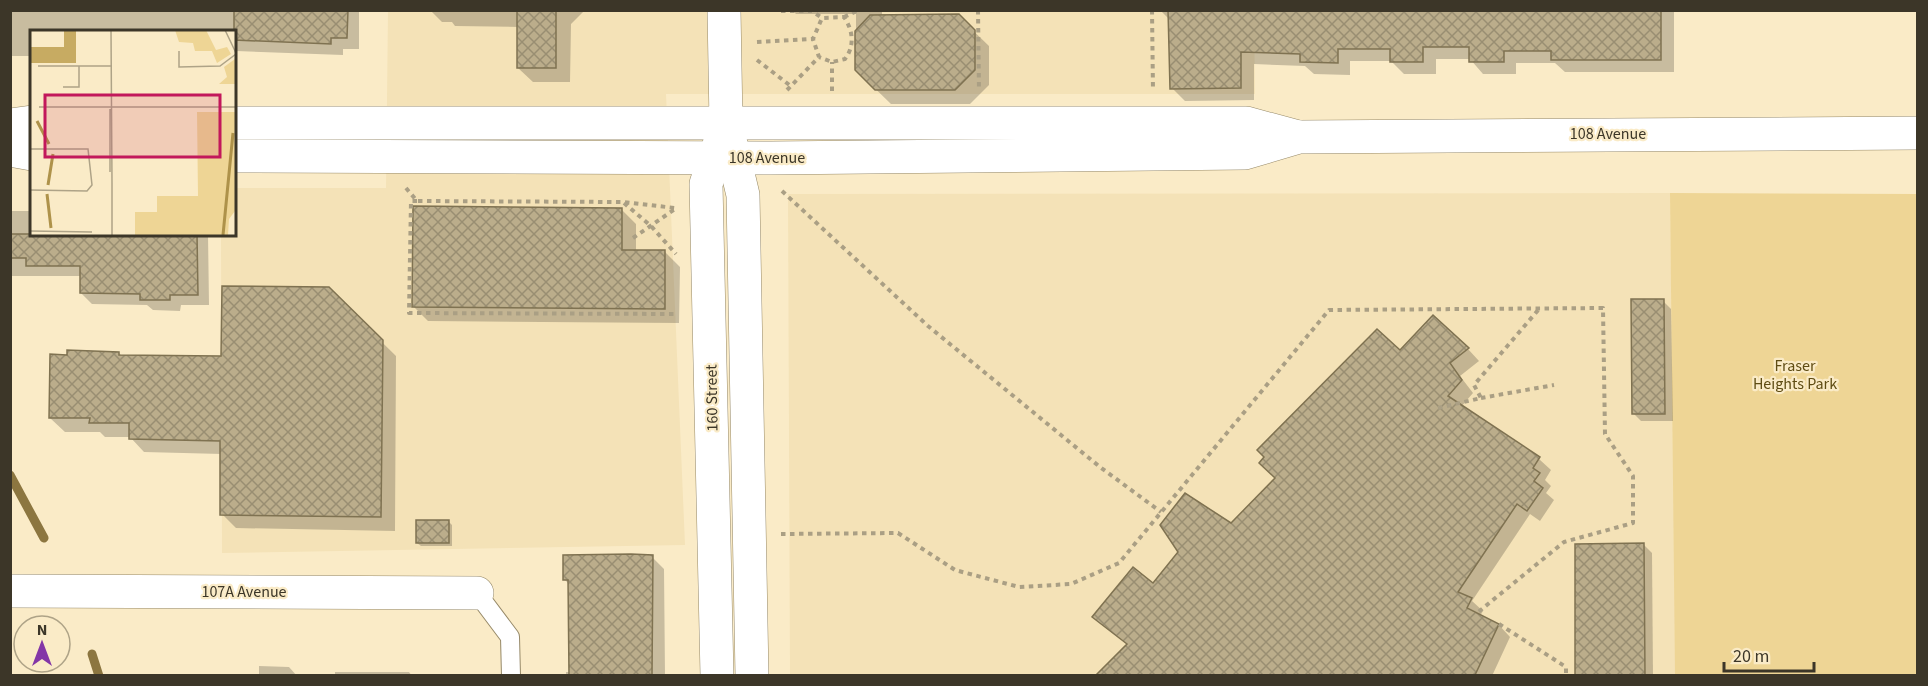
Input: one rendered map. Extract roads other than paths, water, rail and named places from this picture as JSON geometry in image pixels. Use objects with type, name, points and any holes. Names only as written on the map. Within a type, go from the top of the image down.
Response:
[{"type":"street","name":"160 Street","points":[[724,10],[725,158],[743,195],[752,675]]},
{"type":"street","points":[[10,125],[30,122]]},
{"type":"street","name":"108 Avenue","points":[[236,123],[1246,123],[1299,137],[1917,133]]},
{"type":"street","name":"108 Avenue","points":[[236,156],[725,158],[1245,153],[1299,137]]},
{"type":"street","points":[[10,150],[30,154]]},
{"type":"street","name":"160 Street","points":[[717,675],[706,184],[725,158]]},
{"type":"street","points":[[714,506],[733,534],[735,675]]},
{"type":"street","name":"107A Avenue","points":[[10,591],[477,593]]},
{"type":"lane","points":[[477,593],[510,637],[511,675]]},
{"type":"waterway","points":[[10,475],[44,538]]},
{"type":"waterway","points":[[92,654],[99,676]]},
{"type":"park label","name":"Fraser Heights Park","points":[[1795,375]]}]
